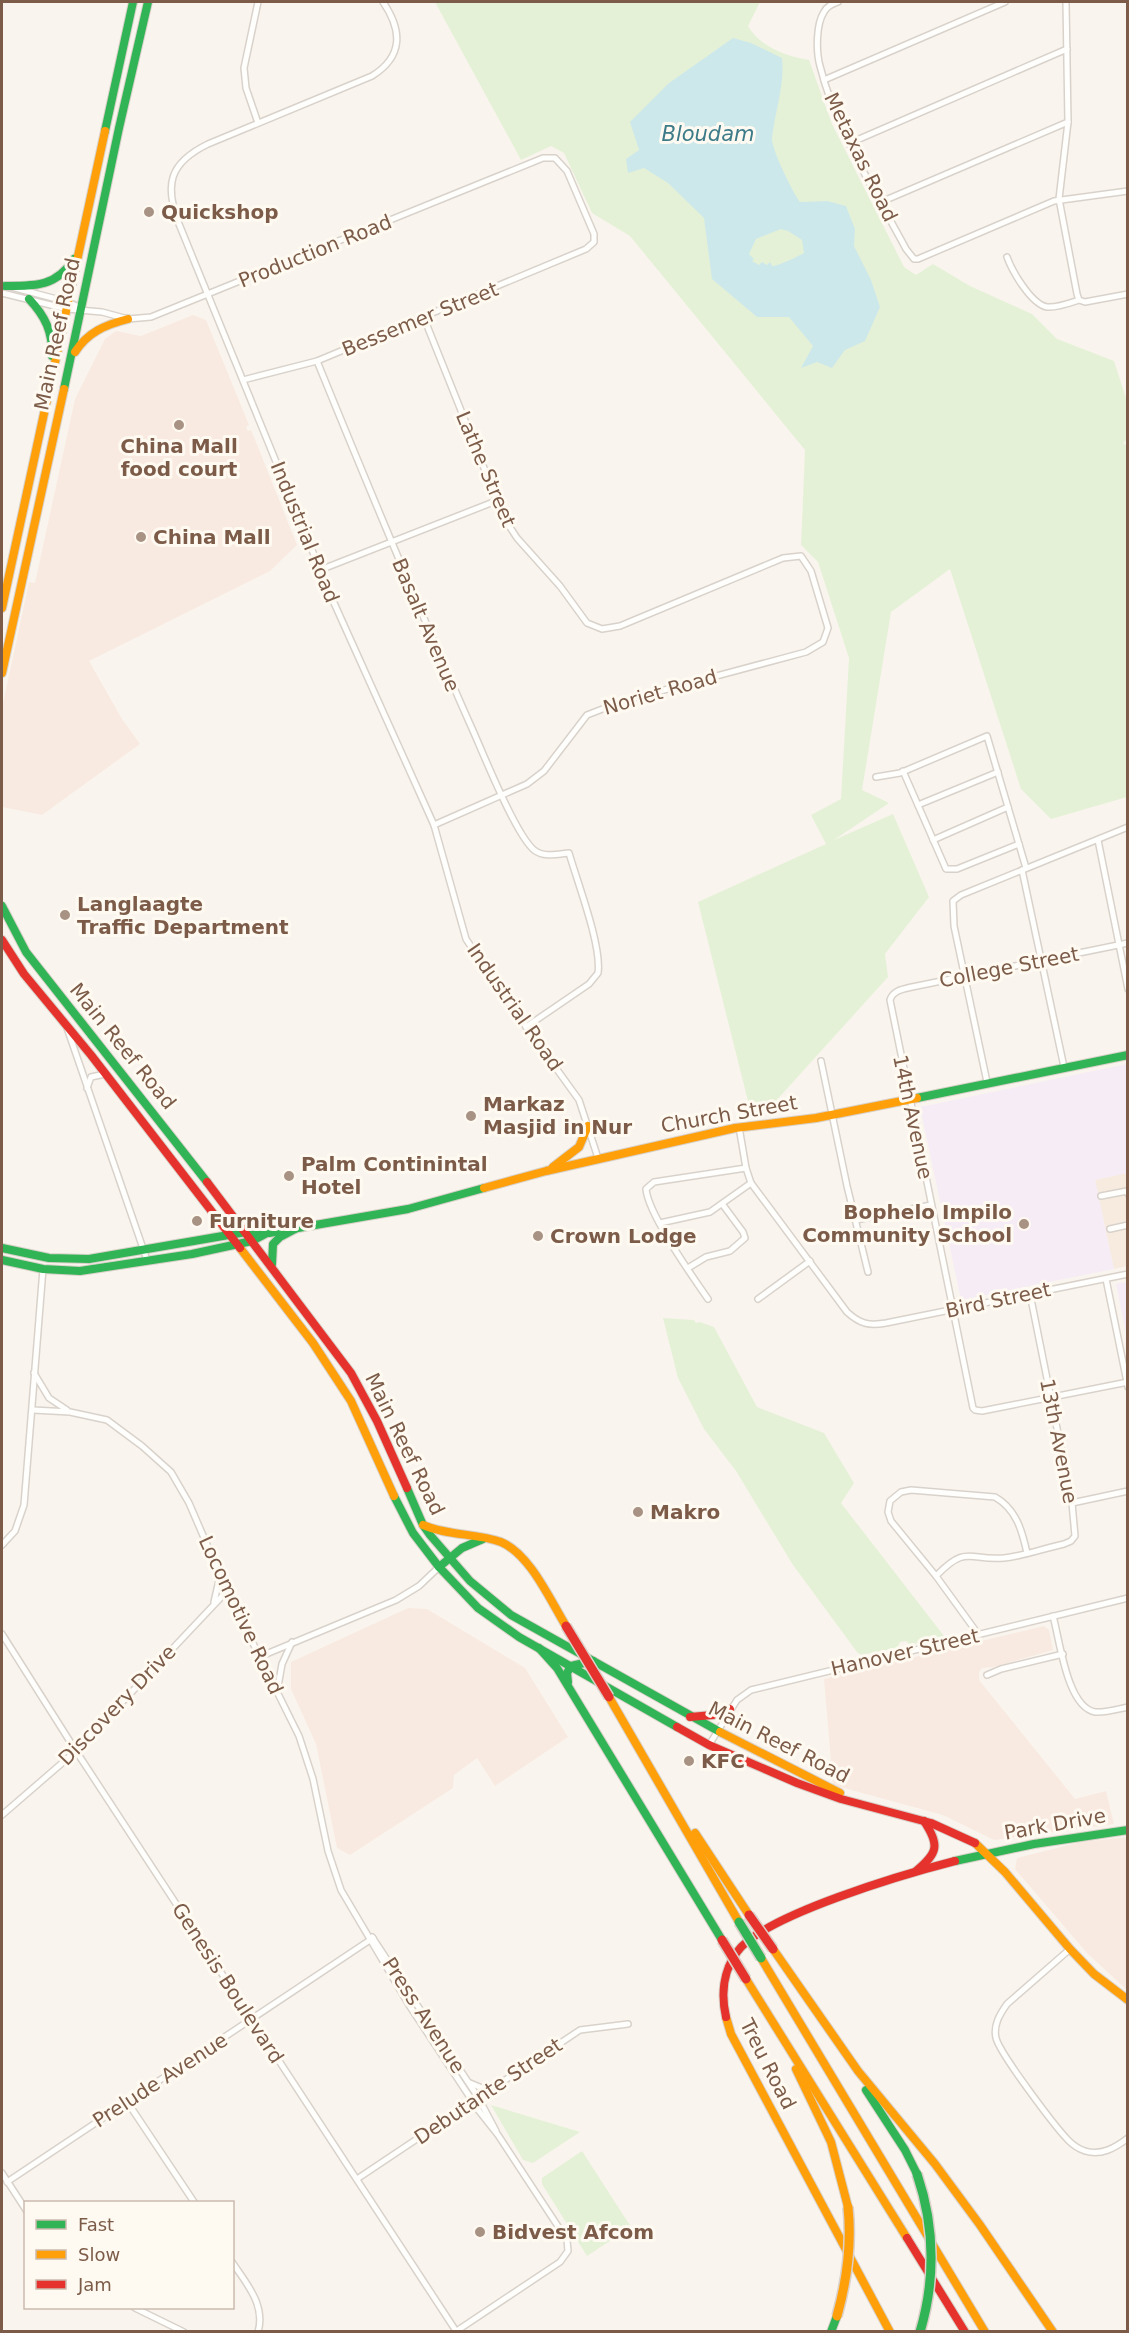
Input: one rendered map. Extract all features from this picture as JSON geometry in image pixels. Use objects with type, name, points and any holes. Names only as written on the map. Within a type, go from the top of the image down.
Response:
[{"type":"main road","name":"Main Reef Road","points":[[2,608],[133,2]]},
{"type":"main road","name":"Main Reef Road","points":[[2,673],[82,309],[116,138],[148,2]]},
{"type":"main road","points":[[3,288],[38,286],[56,280],[70,266],[80,247]]},
{"type":"main road","points":[[29,299],[47,319],[52,334],[49,389]]},
{"type":"main road","points":[[71,359],[82,341],[92,331],[103,325],[128,319]]},
{"type":"main road","name":"Main Reef Road","points":[[2,906],[26,952],[246,1232],[360,1388],[423,1525],[449,1559],[497,1605],[532,1628],[690,1717],[856,1802]]},
{"type":"main road","name":"Main Reef Road","points":[[2,940],[24,974],[91,1055],[301,1326],[351,1401],[406,1521],[439,1567],[478,1608],[498,1624],[709,1745],[797,1783],[841,1799],[924,1821],[963,1836],[988,1853],[1070,1949],[1094,1974],[1128,2000]]},
{"type":"main road","points":[[91,1055],[100,1047]]},
{"type":"main road","name":"Church Street","points":[[2,1248],[49,1258],[77,1260],[102,1258],[246,1232],[269,1233],[408,1209],[598,1158],[739,1127],[832,1115],[1128,1055]]},
{"type":"main road","points":[[546,1171],[579,1147],[588,1126]]},
{"type":"main road","points":[[274,1270],[270,1255],[272,1245],[280,1236],[297,1228]]},
{"type":"main road","name":"Church Street","points":[[2,1260],[43,1269],[96,1269],[238,1244],[252,1241],[269,1233]]},
{"type":"main road","points":[[423,1525],[437,1531],[485,1538],[509,1546],[522,1556],[609,1696],[739,1922],[985,2331]]},
{"type":"main road","points":[[439,1567],[462,1548],[485,1538]]},
{"type":"main road","points":[[539,1648],[553,1663],[574,1695],[789,2049],[965,2331]]},
{"type":"main road","points":[[574,1695],[566,1676],[571,1666],[593,1661]]},
{"type":"main road","points":[[690,1717],[713,1715],[730,1709]]},
{"type":"main road","points":[[672,1802],[858,2071],[935,2164],[980,2224],[1053,2331]]},
{"type":"main road","points":[[916,1871],[929,1861],[936,1846],[934,1834],[924,1821]]},
{"type":"main road","name":"Park Drive","points":[[988,1853],[1128,1830]]},
{"type":"main road","name":"Treu Road","points":[[890,2331],[730,2034],[723,2004],[725,1980],[732,1959],[748,1940],[763,1930],[872,1885],[988,1853]]},
{"type":"main road","points":[[789,2049],[797,2072],[831,2142],[848,2207],[849,2270],[831,2331]]},
{"type":"main road","points":[[858,2071],[917,2174],[929,2215],[933,2251],[931,2288],[920,2331]]},
{"type":"street","points":[[258,2],[244,68],[246,88],[258,123]]},
{"type":"street","name":"Industrial Road","points":[[383,2],[395,23],[397,34],[394,53],[384,67],[372,76],[189,154],[178,166],[171,181],[173,208],[320,570],[434,825],[466,939],[526,1027],[573,1090],[582,1107],[598,1158]]},
{"type":"street","name":"Metaxas Road","points":[[838,2],[827,8],[822,15],[818,59],[824,80],[850,142],[914,259],[918,260],[1059,200]]},
{"type":"street","points":[[824,80],[1001,2]]},
{"type":"street","points":[[1066,2],[1068,122],[1059,200],[1080,301]]},
{"type":"street","points":[[850,142],[1067,49]]},
{"type":"street","points":[[881,202],[1068,122]]},
{"type":"street","name":"Production Road","points":[[67,305],[128,319],[159,314],[543,159],[555,158],[567,171],[594,234],[592,245]]},
{"type":"street","points":[[1059,200],[1128,191]]},
{"type":"street","name":"Bessemer Street","points":[[243,380],[317,361],[578,254],[592,245]]},
{"type":"street","points":[[1007,256],[1027,291],[1037,303],[1048,307],[1080,301],[1090,302],[1128,294]]},
{"type":"street","points":[[3,288],[29,299],[67,305]]},
{"type":"street","points":[[3,288],[67,305]]},
{"type":"street","name":"Lathe Street","points":[[424,318],[496,501],[517,538],[560,586],[587,623],[602,629],[620,626],[783,558],[801,556],[811,571],[828,628],[823,642],[815,648]]},
{"type":"street","name":"Basalt Avenue","points":[[317,361],[390,542],[502,795],[523,837],[538,853],[551,855],[569,852],[598,957],[598,973],[589,984],[526,1027]]},
{"type":"street","points":[[320,570],[496,501]]},
{"type":"street","name":"Noriet Road","points":[[434,825],[538,777],[582,720],[595,711],[623,701],[815,648]]},
{"type":"street","points":[[876,777],[903,771],[987,736],[1019,844],[1064,1067]]},
{"type":"street","points":[[903,771],[944,866],[953,870],[1019,844]]},
{"type":"street","points":[[918,805],[998,772]]},
{"type":"street","points":[[933,840],[1008,807]]},
{"type":"street","points":[[987,1082],[964,976],[952,909],[953,901],[1024,869],[1128,827]]},
{"type":"street","points":[[1098,840],[1128,989]]},
{"type":"street","name":"College Street","points":[[891,995],[912,987],[1128,943]]},
{"type":"street","name":"14th Avenue","points":[[891,995],[890,1005],[971,1404],[978,1411],[1050,1398]]},
{"type":"street","points":[[65,1024],[147,1260]]},
{"type":"street","points":[[821,1061],[868,1272]]},
{"type":"street","points":[[87,1089],[91,1077],[105,1074]]},
{"type":"street","points":[[739,1127],[751,1183],[810,1261],[758,1299]]},
{"type":"street","points":[[708,1299],[660,1223],[646,1192],[650,1183],[746,1168]]},
{"type":"street","points":[[660,1223],[703,1215],[723,1205],[751,1183]]},
{"type":"street","points":[[1101,1196],[1127,1192]]},
{"type":"street","points":[[688,1268],[706,1257],[730,1251],[744,1240],[745,1235],[723,1205]]},
{"type":"street","points":[[856,1220],[931,1205]]},
{"type":"street","points":[[1110,1229],[1128,1225]]},
{"type":"street","name":"Bird Street","points":[[810,1261],[847,1312],[861,1323],[869,1325],[1128,1274]]},
{"type":"street","points":[[2,1545],[15,1531],[22,1514],[33,1410],[43,1269]]},
{"type":"street","points":[[1050,1398],[1127,1384],[1106,1278]]},
{"type":"street","name":"13th Avenue","points":[[1027,1553],[1064,1544],[1074,1539],[1075,1531],[1072,1503],[1030,1294]]},
{"type":"street","name":"Locomotive Road","points":[[34,1372],[49,1398],[70,1412]]},
{"type":"street","name":"Locomotive Road","points":[[33,1410],[70,1412],[100,1418],[117,1426],[171,1472],[189,1503],[227,1590],[299,1736],[307,1757],[336,1877]]},
{"type":"street","points":[[936,1576],[954,1560],[964,1555],[1006,1558],[1027,1553],[1018,1521],[1004,1503],[995,1497],[911,1490],[893,1497],[888,1507],[891,1521],[936,1576],[978,1634]]},
{"type":"street","points":[[1072,1503],[1128,1491]]},
{"type":"street","points":[[259,1657],[396,1600],[419,1586],[439,1567]]},
{"type":"street","points":[[214,1603],[220,1573]]},
{"type":"street","name":"Discovery Drive","points":[[2,1815],[76,1752],[227,1590]]},
{"type":"street","name":"Hanover Street","points":[[709,1745],[730,1709],[742,1695],[763,1686],[1128,1598]]},
{"type":"street","points":[[1053,1616],[1072,1690],[1081,1704],[1098,1712],[1128,1707]]},
{"type":"street","name":"Genesis Boulevard","points":[[2,1634],[76,1752],[455,2331]]},
{"type":"street","points":[[277,1693],[282,1664],[291,1642]]},
{"type":"street","points":[[987,1675],[1001,1669],[1063,1654]]},
{"type":"street","name":"Press Avenue","points":[[336,1877],[363,1928],[484,2106],[498,2135]]},
{"type":"street","name":"Prelude Avenue","points":[[7,2182],[126,2100],[371,1939]]},
{"type":"street","points":[[1070,1949],[1007,2004],[1000,2013],[995,2036],[1005,2056],[1069,2140],[1084,2151],[1100,2152],[1114,2148],[1128,2138]]},
{"type":"street","name":"Press Avenue","points":[[399,1982],[472,2102],[498,2135],[567,2240],[569,2247],[567,2253],[548,2271],[455,2331]]},
{"type":"street","name":"Debutante Street","points":[[357,2179],[580,2030],[628,2024]]},
{"type":"street","points":[[468,2082],[482,2088],[491,2088],[484,2106]]},
{"type":"street","points":[[126,2100],[193,2201]]},
{"type":"street","points":[[2,2173],[24,2207]]},
{"type":"street","points":[[234,2265],[258,2304],[261,2316],[258,2331]]},
{"type":"street","points":[[139,2309],[184,2331]]},
{"type":"shaded area","points":[[193,315],[206,320],[249,425],[246,427],[252,432],[297,545],[270,571],[89,661],[122,719],[140,744],[42,815],[2,807],[2,708],[29,582],[35,583],[75,399],[105,339],[116,331],[141,336]]},
{"type":"shaded area","name":"Bophelo Impilo Community School","points":[[1127,1064],[1127,1173],[1095,1180],[1114,1269],[961,1300],[920,1107]]},
{"type":"shaded area","points":[[1127,1173],[1127,1266],[1114,1269],[1095,1180]]},
{"type":"shaded area","points":[[1128,1282],[1127,1338],[1116,1284]]},
{"type":"shaded area","points":[[408,1608],[427,1609],[525,1668],[568,1737],[495,1786],[477,1758],[454,1775],[453,1788],[350,1855],[337,1848],[316,1744],[291,1689],[291,1662]]},
{"type":"shaded area","points":[[1044,1626],[1049,1630],[1053,1650],[982,1668],[979,1672],[979,1680],[1075,1799],[1106,1791],[1114,1824],[994,1840],[943,1815],[833,1785],[824,1679]]},
{"type":"shaded area","points":[[1128,1837],[1127,1990],[1088,1954],[1015,1869],[1017,1858],[1081,1842]]},
{"type":"green space","points":[[435,2],[760,2],[748,26],[759,40],[774,49],[809,60],[832,124],[904,267],[916,275],[933,264],[970,286],[1032,314],[1057,339],[1114,361],[1127,401],[1127,439],[1123,443],[1128,446],[1127,797],[1051,819],[1021,789],[950,569],[891,612],[862,790],[889,803],[834,840],[893,814],[929,897],[885,954],[888,977],[774,1103],[750,1109],[698,902],[826,844],[811,815],[841,799],[849,658],[818,562],[801,545],[805,450],[630,236],[592,213],[564,153],[551,146],[521,160]]},
{"type":"green space","points":[[663,1318],[694,1320],[696,1323],[700,1322],[714,1327],[757,1407],[824,1433],[854,1483],[841,1503],[944,1636],[910,1645],[906,1641],[900,1642],[897,1648],[861,1655],[857,1652],[793,1565],[736,1471],[704,1429],[678,1378]]},
{"type":"green space","points":[[491,2105],[580,2132],[533,2163],[523,2160]]},
{"type":"green space","points":[[582,2151],[631,2227],[587,2256],[542,2184],[542,2178]]},
{"type":"water","name":"Bloudam","points":[[733,38],[751,43],[782,58],[781,88],[772,138],[779,160],[800,202],[827,201],[846,206],[855,229],[854,246],[871,280],[880,307],[865,341],[845,350],[832,368],[817,362],[801,368],[813,346],[789,317],[757,317],[712,279],[704,218],[668,183],[644,168],[628,173],[626,159],[639,150],[630,122],[669,83]],"holes":[[[781,229],[802,240],[804,253],[775,266],[772,266],[770,262],[767,265],[762,262],[759,265],[752,261],[754,259],[749,254],[756,239]]]},
{"type":"traffic: fast","points":[[105,131],[133,2]]},
{"type":"traffic: fast","points":[[64,389],[148,2]]},
{"type":"traffic: fast","points":[[5,286],[35,285],[52,280],[60,275],[74,259]]},
{"type":"traffic: fast","points":[[29,299],[47,325],[52,356]]},
{"type":"traffic: fast","points":[[2,906],[26,952],[207,1182]]},
{"type":"traffic: fast","points":[[917,1098],[1128,1055]]},
{"type":"traffic: fast","points":[[2,1248],[49,1258],[89,1259],[246,1232],[269,1233],[408,1209],[484,1188]]},
{"type":"traffic: fast","points":[[272,1264],[273,1244],[280,1237],[297,1228]]},
{"type":"traffic: fast","points":[[2,1260],[43,1269],[80,1271],[192,1254],[252,1241],[267,1233]]},
{"type":"traffic: fast","points":[[407,1488],[423,1525],[430,1535],[470,1581],[511,1615],[720,1732]]},
{"type":"traffic: fast","points":[[394,1496],[413,1533],[439,1567],[478,1608],[519,1637],[677,1727]]},
{"type":"traffic: fast","points":[[439,1567],[462,1548],[483,1539]]},
{"type":"traffic: fast","points":[[539,1648],[557,1668],[722,1940]]},
{"type":"traffic: fast","points":[[568,1682],[567,1673],[571,1666],[593,1661]]},
{"type":"traffic: fast","points":[[955,1861],[1034,1844],[1128,1830]]},
{"type":"traffic: fast","points":[[739,1922],[761,1958]]},
{"type":"traffic: fast","points":[[866,2090],[905,2150],[917,2174]]},
{"type":"traffic: fast","points":[[917,2174],[927,2213],[931,2253],[929,2292],[920,2332]]},
{"type":"traffic: fast","points":[[831,2332],[837,2316]]},
{"type":"traffic: slow","points":[[2,608],[105,131]]},
{"type":"traffic: slow","points":[[75,352],[91,334],[128,319]]},
{"type":"traffic: slow","points":[[2,673],[64,389]]},
{"type":"traffic: slow","points":[[484,1188],[546,1171],[735,1128],[816,1118],[917,1098]]},
{"type":"traffic: slow","points":[[553,1167],[579,1147],[588,1126]]},
{"type":"traffic: slow","points":[[240,1248],[313,1343],[351,1401],[394,1496]]},
{"type":"traffic: slow","points":[[423,1525],[442,1531],[491,1539],[511,1548],[530,1567],[566,1626]]},
{"type":"traffic: slow","points":[[609,1697],[739,1922]]},
{"type":"traffic: slow","points":[[720,1732],[840,1793]]},
{"type":"traffic: slow","points":[[695,1833],[749,1915]]},
{"type":"traffic: slow","points":[[975,1843],[1005,1872],[1094,1974],[1128,2000]]},
{"type":"traffic: slow","points":[[773,1949],[858,2071],[935,2164],[980,2225],[1053,2332]]},
{"type":"traffic: slow","points":[[761,1958],[985,2332]]},
{"type":"traffic: slow","points":[[746,1979],[907,2238]]},
{"type":"traffic: slow","points":[[726,2017],[731,2034],[890,2332]]},
{"type":"traffic: slow","points":[[796,2069],[831,2142],[848,2207]]},
{"type":"traffic: slow","points":[[837,2316],[848,2262],[848,2207]]},
{"type":"traffic: jam","points":[[2,940],[24,974],[91,1055],[240,1248]]},
{"type":"traffic: jam","points":[[207,1182],[351,1373],[377,1421],[407,1488]]},
{"type":"traffic: jam","points":[[566,1626],[609,1697]]},
{"type":"traffic: jam","points":[[690,1717],[713,1715],[730,1709]]},
{"type":"traffic: jam","points":[[677,1727],[709,1745],[797,1783],[841,1799],[931,1823],[975,1843]]},
{"type":"traffic: jam","points":[[916,1871],[929,1859],[934,1848],[933,1836],[924,1821]]},
{"type":"traffic: jam","points":[[726,2017],[724,2000],[726,1975],[732,1959],[752,1938],[775,1924],[838,1897],[955,1861]]},
{"type":"traffic: jam","points":[[749,1915],[773,1949]]},
{"type":"traffic: jam","points":[[722,1940],[746,1979]]},
{"type":"traffic: jam","points":[[907,2238],[965,2332]]},
{"type":"place","name":"Quickshop","points":[[149,212]]},
{"type":"place","name":"China Mall food court","points":[[179,425]]},
{"type":"place","name":"China Mall","points":[[141,537]]},
{"type":"place","name":"Langlaagte Traffic Department","points":[[65,915]]},
{"type":"place","name":"Markaz Masjid in Nur","points":[[471,1116]]},
{"type":"place","name":"Palm Continintal Hotel","points":[[289,1176]]},
{"type":"place","name":"Furniture","points":[[197,1221]]},
{"type":"place","name":"Bophelo Impilo Community School","points":[[1024,1224]]},
{"type":"place","name":"Crown Lodge","points":[[538,1236]]},
{"type":"place","name":"Makro","points":[[638,1512]]},
{"type":"place","name":"KFC","points":[[689,1761]]},
{"type":"place","name":"Bidvest Afcom","points":[[480,2232]]}]
